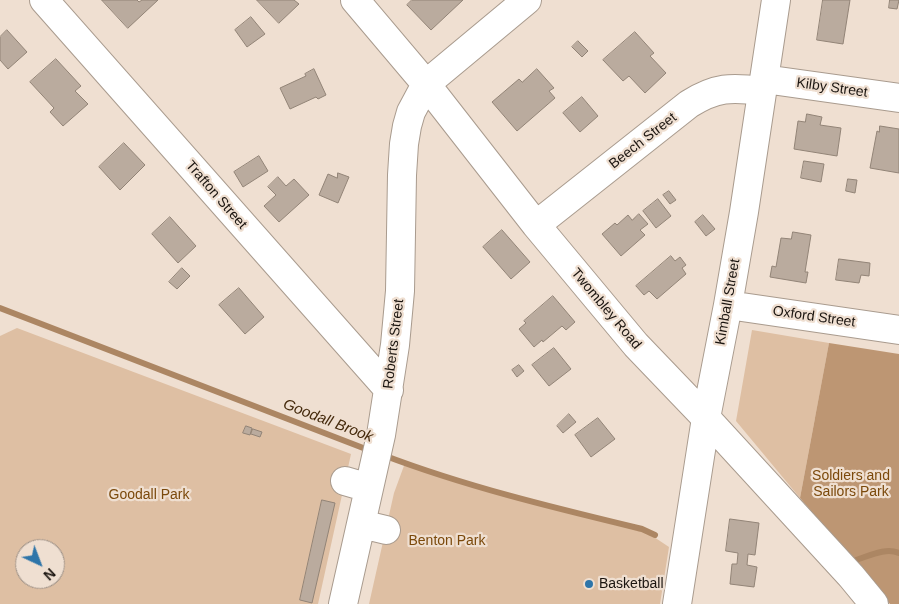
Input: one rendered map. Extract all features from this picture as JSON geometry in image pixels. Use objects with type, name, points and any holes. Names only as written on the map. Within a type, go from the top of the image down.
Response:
[{"type":"street","name":"Trafton Street","points":[[44,0],[389,390]]},
{"type":"street","name":"Twombley Road","points":[[355,0],[426,84],[536,225],[636,345],[852,576],[874,604]]},
{"type":"street","points":[[426,84],[526,0]]},
{"type":"street","name":"Kimball Street","points":[[677,604],[706,418],[728,305],[776,0]]},
{"type":"street","name":"Roberts Street","points":[[343,604],[374,527],[362,481],[381,436],[389,390],[400,291],[404,144],[411,112],[426,84]]},
{"type":"street","name":"Kilby Street","points":[[763,85],[899,98]]},
{"type":"street","name":"Beech Street","points":[[536,225],[700,97],[724,88],[763,85]]},
{"type":"street","name":"Oxford Street","points":[[728,305],[899,330]]},
{"type":"green space","name":"Goodall Park","points":[[17,328],[351,454],[318,604],[0,604],[0,336]]},
{"type":"green space","points":[[752,330],[829,343],[800,498],[736,421]]},
{"type":"green space","name":"Soldiers and Sailors Park","points":[[829,343],[899,354],[899,604],[890,604],[800,498]]},
{"type":"green space","name":"Benton Park","points":[[405,463],[550,507],[642,529],[669,547],[660,604],[369,604],[394,493]]},
{"type":"building","points":[[102,0],[137,0],[139,2],[142,0],[158,0],[128,28]]},
{"type":"building","points":[[257,0],[294,0],[299,4],[279,23]]},
{"type":"building","points":[[412,0],[463,0],[431,30],[407,5]]},
{"type":"building","points":[[823,0],[850,0],[843,44],[817,40]]},
{"type":"building","points":[[890,0],[899,0],[897,9],[889,8]]},
{"type":"building","points":[[251,17],[265,34],[247,47],[235,30]]},
{"type":"building","points":[[7,30],[27,52],[8,69],[0,60],[0,37]]},
{"type":"building","points":[[635,32],[654,53],[650,56],[666,73],[645,93],[629,76],[623,81],[603,60]]},
{"type":"building","points":[[578,41],[588,51],[582,57],[572,47]]},
{"type":"building","points":[[56,59],[81,86],[75,91],[88,104],[63,126],[50,112],[54,108],[30,82]]},
{"type":"building","points":[[314,69],[326,95],[318,99],[316,97],[290,109],[280,88],[306,76],[305,74]]},
{"type":"building","points":[[537,69],[554,88],[549,91],[555,98],[517,131],[492,102],[519,79],[522,82]]},
{"type":"building","points":[[582,97],[598,116],[580,132],[563,113]]},
{"type":"building","points":[[807,114],[822,117],[820,125],[841,128],[837,156],[794,149],[798,121],[805,122]]},
{"type":"building","points":[[880,126],[899,129],[899,173],[870,168],[877,131],[879,132]]},
{"type":"building","points":[[124,143],[145,165],[120,190],[99,167]]},
{"type":"building","points":[[259,156],[268,171],[243,187],[234,172]]},
{"type":"building","points":[[804,161],[824,164],[821,182],[801,178]]},
{"type":"building","points":[[338,173],[349,177],[338,203],[319,195],[328,174],[337,178]]},
{"type":"building","points":[[278,177],[286,186],[294,179],[309,195],[279,222],[264,206],[276,195],[268,187]]},
{"type":"building","points":[[848,179],[857,180],[855,193],[846,191]]},
{"type":"building","points":[[669,191],[676,200],[670,204],[663,195]]},
{"type":"building","points":[[658,199],[671,216],[656,228],[643,211]]},
{"type":"building","points":[[639,214],[648,224],[640,230],[645,235],[621,256],[602,234],[615,223],[617,225],[628,215],[632,220]]},
{"type":"building","points":[[703,215],[715,229],[706,236],[695,222]]},
{"type":"building","points":[[170,217],[196,246],[178,263],[152,234]]},
{"type":"building","points":[[502,230],[530,262],[511,279],[483,247]]},
{"type":"building","points":[[793,232],[811,235],[805,272],[808,272],[806,283],[770,277],[772,266],[776,267],[781,238],[791,239]]},
{"type":"building","points":[[671,256],[675,261],[680,257],[686,265],[682,268],[686,274],[657,299],[649,291],[644,295],[636,286]]},
{"type":"building","points":[[839,259],[870,263],[869,276],[861,275],[859,283],[836,280]]},
{"type":"building","points":[[182,268],[190,276],[177,289],[169,282]]},
{"type":"building","points":[[239,288],[264,317],[245,334],[219,305]]},
{"type":"building","points":[[553,296],[575,322],[566,330],[562,326],[534,347],[519,329],[526,323],[524,321]]},
{"type":"building","points":[[554,348],[571,369],[549,386],[532,365]]},
{"type":"building","points":[[519,365],[524,371],[517,377],[512,370]]},
{"type":"building","points":[[569,414],[576,422],[563,433],[557,426]]},
{"type":"building","points":[[598,418],[615,439],[591,457],[575,435]]},
{"type":"building","points":[[246,426],[252,428],[250,435],[243,433]]},
{"type":"building","points":[[253,429],[262,432],[260,437],[251,434]]},
{"type":"building","points":[[322,500],[335,503],[312,603],[300,600]]},
{"type":"building","points":[[730,519],[759,523],[755,555],[748,554],[747,565],[757,567],[754,587],[730,584],[732,564],[737,564],[738,553],[726,551]]},
{"type":"waterway","name":"Goodall Brook","points":[[0,308],[371,451]]},
{"type":"waterway","name":"Goodall Brook","points":[[383,455],[479,487],[642,529],[655,535]]},
{"type":"waterway","name":"Goodall Brook","points":[[856,560],[872,554],[889,551],[899,553]]},
{"type":"place","name":"Basketball","points":[[589,584]]}]
